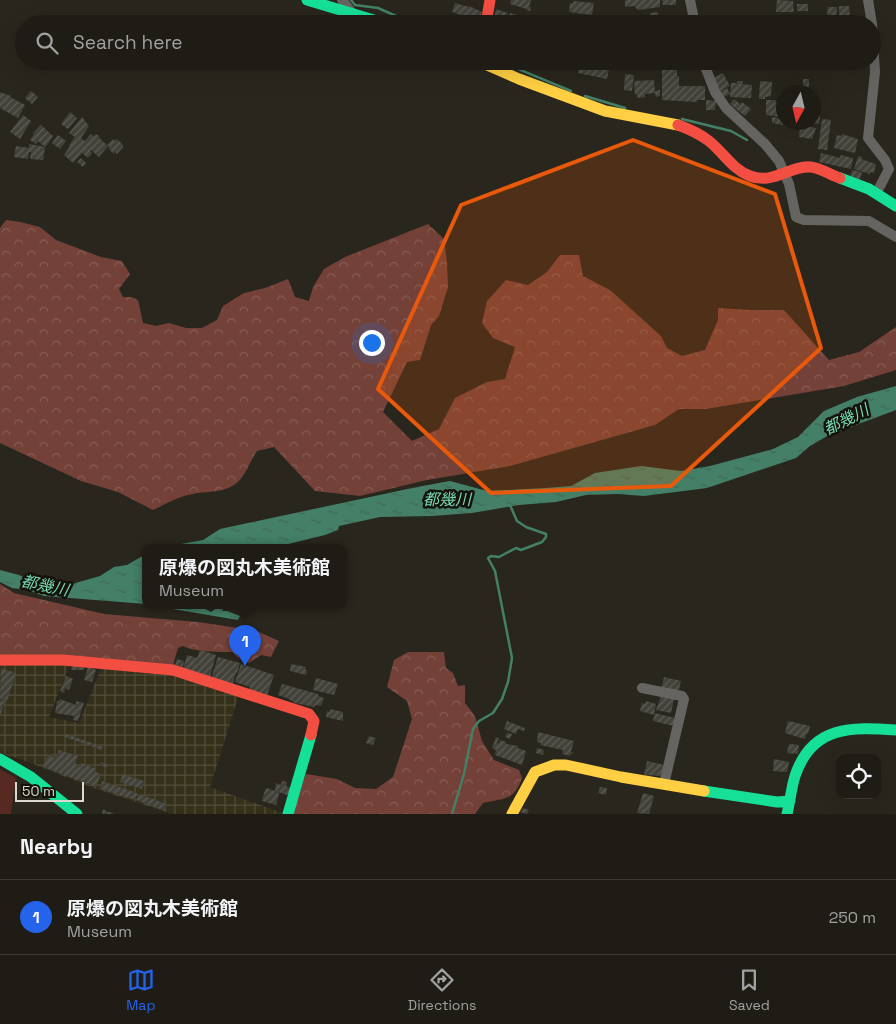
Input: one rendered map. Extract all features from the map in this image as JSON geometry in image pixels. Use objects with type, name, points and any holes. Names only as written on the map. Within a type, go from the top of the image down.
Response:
[{"type":"street","points":[[307,0],[356,15]]},
{"type":"street","points":[[342,0],[353,14]]},
{"type":"street","points":[[488,15],[490,0]]},
{"type":"street","points":[[690,0],[693,15]]},
{"type":"street","points":[[868,0],[870,15]]},
{"type":"street","points":[[498,70],[605,112],[677,124],[690,128],[706,138],[736,169],[745,175],[765,179],[801,168],[811,168],[877,192],[896,206]]},
{"type":"street","points":[[706,70],[712,86],[726,108],[772,151],[779,161],[792,193],[794,214],[798,218],[869,221],[896,237]]},
{"type":"street","points":[[875,70],[868,138],[885,160],[889,169],[877,192]]},
{"type":"street","points":[[0,660],[63,660],[173,670],[308,714],[314,721],[313,728],[288,814]]},
{"type":"street","points":[[642,688],[682,696],[684,699],[664,784]]},
{"type":"street","points":[[787,814],[795,775],[801,762],[822,739],[837,731],[852,728],[896,730]]},
{"type":"street","points":[[0,759],[21,769],[77,814]]},
{"type":"street","points":[[512,814],[534,772],[554,765],[566,765],[621,777],[726,795],[777,802],[790,801]]},
{"type":"highlighted area","points":[[633,140],[775,194],[821,348],[671,486],[491,493],[378,389],[461,205]]},
{"type":"shaded area","points":[[0,664],[70,664],[49,717],[79,723],[102,666],[164,671],[239,695],[210,787],[285,814],[172,814],[93,788],[31,763],[0,753]]},
{"type":"shaded area","points":[[0,769],[16,778],[11,814],[0,814]]},
{"type":"green space","points":[[6,220],[40,227],[56,240],[101,257],[122,261],[130,274],[119,289],[123,297],[131,297],[138,300],[143,323],[156,326],[169,323],[186,328],[202,328],[217,320],[223,306],[244,293],[265,288],[288,279],[295,297],[309,301],[313,287],[324,269],[345,257],[428,224],[444,239],[448,287],[439,316],[431,325],[420,360],[407,362],[383,412],[412,441],[439,429],[455,398],[487,382],[505,379],[515,347],[493,338],[482,323],[487,301],[506,280],[528,285],[547,272],[560,255],[579,255],[583,276],[610,290],[661,336],[667,348],[682,356],[705,350],[718,320],[718,308],[784,310],[829,360],[859,352],[896,327],[896,370],[844,386],[706,409],[679,409],[655,425],[510,466],[427,480],[360,496],[315,491],[274,447],[257,451],[242,478],[230,488],[183,496],[153,510],[118,492],[81,481],[0,443],[0,228]]},
{"type":"green space","points":[[0,584],[14,593],[104,614],[198,622],[257,631],[279,641],[271,657],[261,655],[249,663],[232,652],[200,651],[183,646],[178,648],[173,665],[0,663]]},
{"type":"green space","points":[[408,652],[444,652],[446,668],[453,673],[458,686],[465,685],[465,703],[475,716],[482,741],[494,760],[519,770],[522,778],[516,791],[503,799],[483,803],[475,814],[291,814],[306,774],[337,779],[355,788],[376,789],[393,777],[412,719],[407,701],[387,687],[394,660]]},
{"type":"water","name":"都幾川","points":[[896,386],[896,410],[829,435],[810,446],[796,458],[707,488],[644,496],[617,494],[586,495],[556,502],[519,505],[472,513],[380,517],[339,526],[338,530],[325,535],[288,544],[181,544],[203,540],[220,529],[450,481],[487,491],[546,488],[571,486],[595,473],[641,466],[681,471],[710,466],[773,449],[798,437],[824,411],[857,397]]},
{"type":"water","name":"都幾川","points":[[142,556],[142,604],[44,596],[28,590],[12,588],[0,582],[0,570],[19,575],[41,585],[65,586],[100,576],[114,567],[127,565]]},
{"type":"water","points":[[173,609],[205,609],[211,612],[215,609],[223,609],[222,611],[240,616],[238,620]]},
{"type":"building","points":[[511,0],[531,0],[530,11],[510,4]]},
{"type":"building","points":[[625,0],[660,0],[660,7],[638,10],[634,6],[625,7]]},
{"type":"building","points":[[662,0],[676,0],[676,5],[663,5]]},
{"type":"building","points":[[777,0],[793,1],[794,12],[776,12]]},
{"type":"building","points":[[573,1],[594,3],[592,15],[569,12],[570,3],[573,3]]},
{"type":"building","points":[[455,3],[469,6],[482,12],[481,15],[461,15],[452,12]]},
{"type":"building","points":[[797,4],[808,4],[808,11],[797,11]]},
{"type":"building","points":[[839,6],[849,6],[850,15],[839,15]]},
{"type":"building","points":[[828,7],[837,7],[836,15],[827,15]]},
{"type":"building","points":[[496,9],[508,13],[508,15],[495,15]]},
{"type":"building","points":[[658,12],[658,15],[650,15],[650,13]]},
{"type":"building","points":[[578,70],[609,70],[607,79],[578,73]]},
{"type":"building","points":[[662,70],[677,70],[679,86],[705,86],[705,100],[697,100],[697,102],[662,100]]},
{"type":"building","points":[[723,73],[730,86],[719,91],[713,78]]},
{"type":"building","points":[[625,74],[634,75],[632,91],[624,90]]},
{"type":"building","points":[[803,79],[809,79],[809,85],[803,85]]},
{"type":"building","points":[[654,80],[655,91],[660,90],[660,96],[656,97],[655,93],[645,94],[645,97],[638,98],[637,94],[635,95],[634,81]]},
{"type":"building","points":[[737,81],[743,81],[742,84],[752,85],[751,98],[730,97],[731,83],[737,83]]},
{"type":"building","points":[[760,81],[772,82],[771,96],[765,97],[765,99],[759,99]]},
{"type":"building","points":[[727,88],[730,94],[723,97],[720,91]]},
{"type":"building","points":[[31,91],[38,97],[32,104],[25,98]]},
{"type":"building","points":[[0,92],[11,96],[25,105],[18,118],[0,108]]},
{"type":"building","points":[[734,99],[751,109],[745,116],[730,104]]},
{"type":"building","points":[[706,100],[716,101],[715,110],[706,110]]},
{"type":"building","points":[[766,100],[776,100],[776,116],[766,115]]},
{"type":"building","points":[[70,112],[77,118],[68,129],[61,124]]},
{"type":"building","points":[[23,115],[31,121],[20,139],[10,132]]},
{"type":"building","points":[[82,117],[89,126],[81,138],[85,141],[91,134],[94,136],[96,134],[108,146],[99,157],[91,150],[92,153],[88,158],[82,153],[73,163],[64,155],[75,137],[69,133]]},
{"type":"building","points":[[772,117],[776,118],[776,124],[772,123]]},
{"type":"building","points":[[822,119],[831,120],[827,150],[818,149]]},
{"type":"building","points":[[41,125],[53,136],[45,147],[38,141],[36,144],[30,140],[33,133]]},
{"type":"building","points":[[800,130],[815,130],[812,139],[799,137]]},
{"type":"building","points":[[842,134],[858,139],[855,153],[834,148],[837,135],[841,136]]},
{"type":"building","points":[[58,135],[66,141],[60,149],[52,143]]},
{"type":"building","points":[[113,139],[115,141],[117,139],[123,145],[117,154],[115,152],[114,154],[107,145]]},
{"type":"building","points":[[29,144],[45,147],[43,160],[30,159],[31,152],[29,152],[28,159],[14,157],[16,146],[29,148]]},
{"type":"building","points":[[821,153],[840,158],[841,155],[853,158],[851,169],[819,162]]},
{"type":"building","points":[[858,156],[862,157],[861,159],[876,164],[874,173],[870,172],[870,174],[854,169]]},
{"type":"building","points":[[81,158],[86,163],[83,167],[77,162]]},
{"type":"building","points":[[852,170],[862,172],[860,180],[850,177]]},
{"type":"building","points":[[200,650],[216,655],[210,677],[183,669],[187,655],[197,658]]},
{"type":"building","points":[[218,657],[240,663],[237,673],[226,669],[236,673],[232,686],[211,679]]},
{"type":"building","points":[[177,659],[184,661],[183,667],[175,665]]},
{"type":"building","points":[[241,664],[274,675],[267,696],[249,692],[250,687],[235,682]]},
{"type":"building","points":[[291,664],[306,667],[306,675],[290,671]]},
{"type":"building","points":[[72,666],[84,666],[84,670],[71,670]]},
{"type":"building","points":[[88,667],[96,670],[92,682],[84,680]]},
{"type":"building","points":[[1,668],[16,673],[7,701],[0,699]]},
{"type":"building","points":[[66,676],[73,679],[69,690],[65,688],[64,693],[60,691]]},
{"type":"building","points":[[664,677],[681,681],[678,693],[661,689]]},
{"type":"building","points":[[316,678],[338,684],[334,695],[313,690]]},
{"type":"building","points":[[282,684],[318,694],[318,696],[324,698],[321,706],[315,705],[314,707],[295,703],[278,695]]},
{"type":"building","points":[[661,696],[674,699],[671,713],[656,710]]},
{"type":"building","points":[[60,699],[76,705],[76,701],[84,703],[78,721],[73,720],[74,716],[55,713],[57,701]]},
{"type":"building","points":[[0,700],[5,701],[0,716]]},
{"type":"building","points":[[646,701],[656,704],[654,715],[640,711],[642,703],[645,704]]},
{"type":"building","points":[[330,709],[343,712],[343,721],[326,717],[327,711],[330,712]]},
{"type":"building","points":[[655,713],[675,718],[674,726],[653,721]]},
{"type":"building","points":[[507,721],[525,728],[524,731],[518,729],[516,734],[504,729]]},
{"type":"building","points":[[788,721],[810,726],[805,739],[785,733]]},
{"type":"building","points":[[538,732],[574,741],[572,754],[570,756],[562,754],[563,750],[540,745],[541,743],[537,742]]},
{"type":"building","points":[[507,733],[512,734],[510,739],[505,737]]},
{"type":"building","points":[[66,734],[103,747],[102,750],[65,737]]},
{"type":"building","points":[[369,736],[376,738],[373,745],[366,743]]},
{"type":"building","points":[[496,737],[499,738],[497,743],[500,740],[526,751],[522,765],[495,755],[496,750],[492,748]]},
{"type":"building","points":[[789,744],[799,745],[798,754],[787,753]]},
{"type":"building","points":[[537,748],[544,750],[543,755],[536,753]]},
{"type":"building","points":[[59,750],[78,756],[75,765],[87,769],[80,766],[81,763],[96,769],[95,772],[101,774],[96,787],[43,767],[48,755],[56,758]]},
{"type":"building","points":[[774,759],[789,762],[787,772],[773,771]]},
{"type":"building","points":[[647,761],[664,765],[662,776],[644,775]]},
{"type":"building","points":[[101,762],[108,765],[107,768],[100,765]]},
{"type":"building","points":[[123,774],[144,781],[142,789],[120,782]]},
{"type":"building","points":[[102,781],[137,793],[135,800],[100,789]]},
{"type":"building","points":[[282,781],[287,782],[286,786],[292,788],[290,796],[278,792],[276,805],[262,801],[267,788],[275,791],[276,783],[281,785]]},
{"type":"building","points":[[600,787],[607,788],[606,795],[598,793]]},
{"type":"building","points":[[643,793],[654,796],[649,814],[637,813]]},
{"type":"building","points":[[139,794],[167,804],[165,811],[136,800]]},
{"type":"building","points":[[523,808],[529,810],[527,814],[520,812]]},
{"type":"building","points":[[103,809],[106,811],[115,814],[102,814]]},
{"type":"waterway","points":[[351,0],[355,5],[378,8],[394,15]]},
{"type":"waterway","points":[[521,70],[571,91]]},
{"type":"waterway","points":[[585,96],[625,108]]},
{"type":"waterway","points":[[682,119],[731,131],[747,140]]},
{"type":"waterway","points":[[452,814],[464,774],[473,729],[479,721],[493,713],[502,699],[508,682],[512,658],[495,571],[488,558],[491,556],[499,557],[516,548],[521,550],[542,542],[546,537],[546,534],[526,527],[517,521],[510,505]]},
{"type":"traffic: fast","points":[[307,0],[357,15]]},
{"type":"traffic: fast","points":[[840,178],[869,189],[896,206]]},
{"type":"traffic: fast","points":[[787,814],[792,786],[802,759],[823,738],[849,730],[896,730]]},
{"type":"traffic: fast","points":[[288,814],[311,735]]},
{"type":"traffic: fast","points":[[0,759],[31,777],[77,814]]},
{"type":"traffic: fast","points":[[704,791],[777,802],[790,801]]},
{"type":"traffic: slow","points":[[498,70],[605,111],[678,125]]},
{"type":"traffic: slow","points":[[512,814],[535,772],[554,765],[566,765],[621,777],[704,791]]},
{"type":"traffic: jam","points":[[488,15],[490,0]]},
{"type":"traffic: jam","points":[[678,125],[706,138],[738,169],[750,176],[758,178],[774,177],[803,167],[811,167],[840,178]]},
{"type":"traffic: jam","points":[[0,660],[63,660],[173,670],[309,714],[314,721],[311,735]]},
{"type":"place","name":"原爆の図丸木美術館","points":[[245,666]]}]
